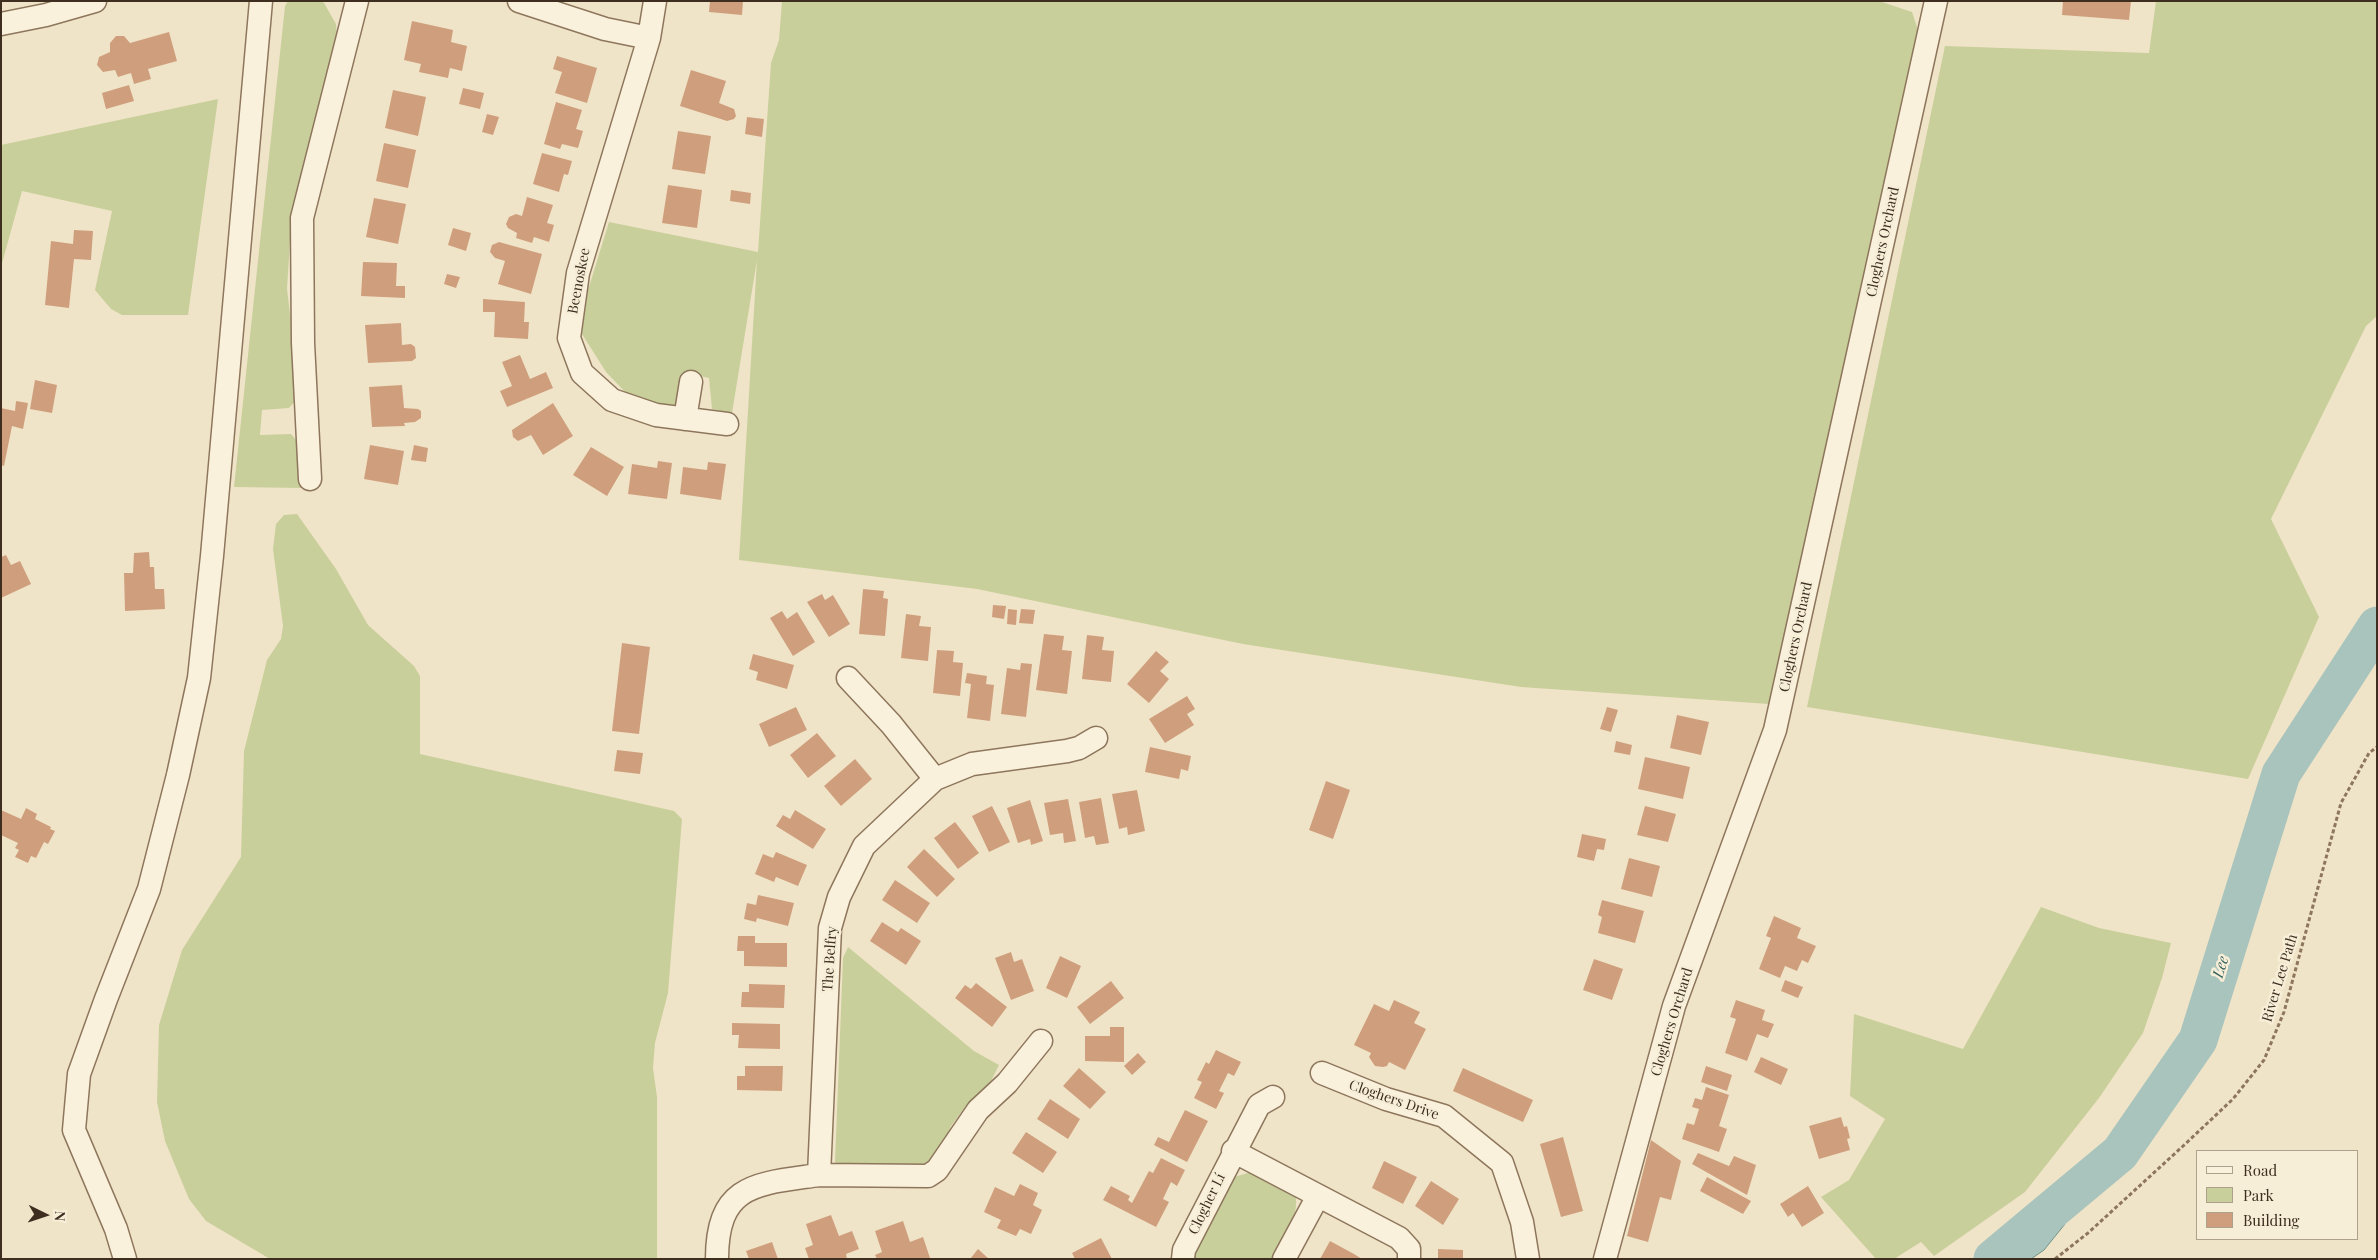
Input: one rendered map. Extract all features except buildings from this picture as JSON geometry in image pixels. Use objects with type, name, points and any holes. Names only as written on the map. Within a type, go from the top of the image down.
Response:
[{"type":"street","points":[[1,24],[46,15],[95,1]]},
{"type":"street","points":[[125,1259],[116,1229],[74,1130],[79,1074],[149,889],[178,775],[199,678],[212,556],[261,1]]},
{"type":"street","points":[[310,479],[303,343],[302,218],[356,1]]},
{"type":"street","points":[[519,1],[605,29],[649,38]]},
{"type":"street","name":"Beenoskee","points":[[655,1],[649,38],[578,273],[569,338],[582,373],[612,400],[656,415],[727,424]]},
{"type":"street","name":"Cloghers Orchard","points":[[1604,1259],[1674,1006],[1775,730],[1936,1]]},
{"type":"street","points":[[685,419],[691,382]]},
{"type":"street","points":[[848,678],[891,724],[935,779]]},
{"type":"street","name":"The Belfry","points":[[818,1175],[830,928],[839,897],[864,846],[935,779],[972,764],[1067,752],[1079,748],[1096,738]]},
{"type":"street","points":[[717,1259],[720,1226],[728,1206],[743,1191],[763,1183],[818,1175],[928,1176],[937,1170],[978,1110],[1007,1083],[1041,1041]]},
{"type":"street","name":"Cloghers Drive","points":[[1322,1073],[1386,1099],[1444,1116],[1502,1163],[1522,1222],[1528,1259]]},
{"type":"street","name":"Clogher Lí","points":[[1183,1259],[1184,1250],[1233,1151],[1259,1105],[1273,1097]]},
{"type":"street","points":[[1233,1151],[1399,1238],[1409,1249],[1409,1259]]},
{"type":"street","points":[[1284,1259],[1318,1196]]},
{"type":"path","name":"River Lee Path","points":[[2055,1259],[2088,1234],[2189,1141],[2233,1099],[2264,1060],[2284,1012],[2341,803],[2369,753],[2377,747]]},
{"type":"green space","points":[[288,1],[321,1],[324,3],[336,24],[338,47],[300,192],[290,241],[287,289],[298,381],[297,399],[289,408],[262,410],[260,435],[291,434],[297,441],[302,488],[234,487],[285,6]]},
{"type":"green space","points":[[782,1],[1879,1],[1912,12],[1919,33],[1769,704],[1521,687],[1243,644],[977,589],[739,560],[757,260],[732,413],[712,409],[709,378],[685,373],[679,410],[629,396],[606,372],[582,334],[588,290],[609,222],[758,252],[771,63],[779,40]]},
{"type":"green space","points":[[2156,1],[2377,1],[2377,316],[2366,326],[2271,519],[2319,617],[2248,779],[1807,707],[1945,46],[2149,53]]},
{"type":"green space","points":[[218,99],[188,315],[122,315],[111,309],[95,290],[112,211],[22,191],[1,267],[1,145]]},
{"type":"green space","points":[[297,514],[336,569],[368,625],[414,666],[420,676],[420,754],[674,811],[682,819],[668,993],[655,1043],[653,1068],[657,1097],[657,1259],[270,1259],[206,1221],[189,1199],[165,1141],[157,1102],[159,1025],[182,950],[241,857],[244,751],[267,660],[281,639],[283,626],[273,549],[276,524],[284,515]]},
{"type":"green space","points":[[2041,907],[2099,928],[2171,943],[2162,978],[2143,1033],[2099,1098],[2025,1192],[1934,1256],[1921,1242],[1894,1259],[1876,1259],[1821,1197],[1849,1180],[1885,1119],[1850,1096],[1854,1014],[1963,1049]]},
{"type":"green space","points":[[848,947],[974,1051],[999,1065],[987,1089],[965,1107],[951,1126],[941,1151],[931,1168],[839,1166],[835,1162],[843,958]]},
{"type":"green space","points":[[1251,1172],[1295,1194],[1296,1202],[1293,1219],[1272,1259],[1193,1259],[1227,1186],[1234,1177]]},
{"type":"water","points":[[2047,1202],[2065,1224],[2044,1250],[2031,1259],[1981,1259],[1996,1248]]},
{"type":"waterway","name":"Lee","points":[[1993,1259],[2120,1153],[2198,1040],[2281,774],[2377,626]]}]
